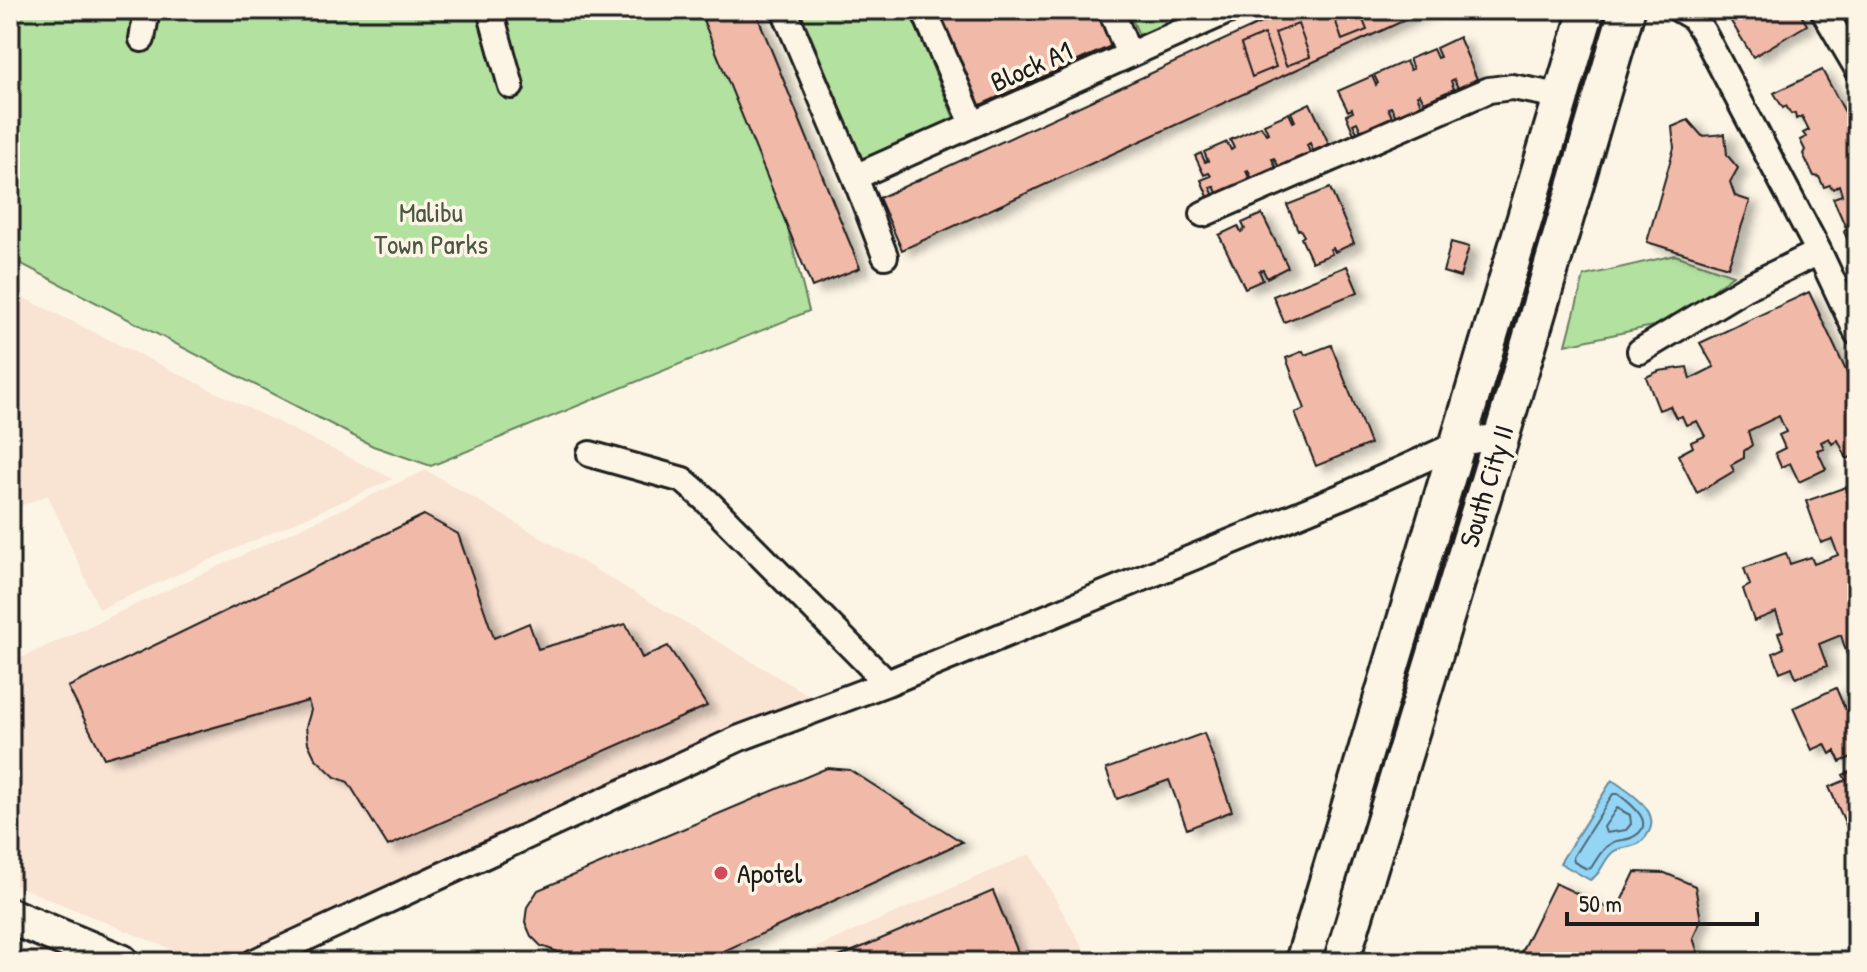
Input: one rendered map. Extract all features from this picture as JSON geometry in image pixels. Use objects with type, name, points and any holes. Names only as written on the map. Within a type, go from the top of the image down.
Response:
[{"type":"main road","name":"South City II","points":[[1303,962],[1587,10]]},
{"type":"main road","name":"South City II","points":[[1341,962],[1502,435],[1627,10]]},
{"type":"main road","points":[[10,916],[121,962]]},
{"type":"street","points":[[142,39],[147,10]]},
{"type":"street","points":[[490,10],[511,86]]},
{"type":"street","points":[[784,10],[885,256]]},
{"type":"street","points":[[924,10],[973,124]]},
{"type":"street","points":[[1111,10],[1129,55]]},
{"type":"street","name":"Block A1","points":[[855,177],[1230,10]]},
{"type":"street","points":[[1680,10],[1694,18],[1703,32],[1819,252],[1857,333]]},
{"type":"street","points":[[1823,10],[1857,68]]},
{"type":"street","points":[[1203,214],[1489,90],[1512,87],[1560,96]]},
{"type":"street","points":[[1640,351],[1745,288],[1819,252]]},
{"type":"street","points":[[254,962],[740,738],[887,683],[1345,495],[1458,444],[1502,435]]},
{"type":"street","points":[[590,454],[683,480],[887,683]]},
{"type":"shaded area","points":[[10,291],[393,479],[99,609],[48,495],[10,510]]},
{"type":"shaded area","points":[[426,470],[824,704],[243,962],[202,962],[10,883],[10,663]]},
{"type":"shaded area","points":[[1030,854],[1091,962],[783,962]]},
{"type":"green space","name":"Malibu Town Parks","points":[[10,10],[732,10],[809,311],[431,466],[373,446],[10,258]]},
{"type":"green space","points":[[800,10],[909,10],[958,128],[866,169]]},
{"type":"green space","points":[[1128,10],[1219,10],[1143,44]]},
{"type":"green space","points":[[1675,255],[1733,275],[1671,322],[1566,345],[1584,276]]},
{"type":"water","points":[[1612,780],[1637,798],[1651,822],[1642,841],[1613,852],[1590,880],[1560,863]]},
{"type":"building","points":[[699,10],[755,10],[860,268],[812,287]]},
{"type":"building","points":[[935,10],[1096,10],[1111,46],[976,107]]},
{"type":"building","points":[[1289,10],[1427,10],[902,250],[879,198]]},
{"type":"building","points":[[1332,10],[1359,10],[1367,30],[1342,40]]},
{"type":"building","points":[[1724,10],[1798,10],[1807,25],[1753,57]]},
{"type":"building","points":[[1298,24],[1310,57],[1286,66],[1275,33]]},
{"type":"building","points":[[1264,34],[1276,67],[1252,77],[1241,44]]},
{"type":"building","points":[[1459,37],[1477,79],[1458,88],[1454,79],[1451,81],[1454,89],[1424,102],[1420,94],[1417,95],[1421,105],[1396,116],[1391,107],[1388,108],[1392,117],[1361,131],[1357,122],[1353,124],[1357,132],[1354,134],[1346,115],[1353,112],[1352,109],[1348,111],[1338,91],[1372,76],[1376,85],[1374,75],[1406,61],[1410,70],[1413,69],[1409,59],[1433,49],[1437,58],[1440,57],[1436,48]]},
{"type":"building","points":[[1822,70],[1857,134],[1857,250],[1844,232],[1846,228],[1833,198],[1842,195],[1839,185],[1833,189],[1830,185],[1824,187],[1819,177],[1814,176],[1800,140],[1806,137],[1803,133],[1809,130],[1802,116],[1796,119],[1795,113],[1791,114],[1786,106],[1783,108],[1774,93]]},
{"type":"building","points":[[1310,103],[1329,144],[1313,151],[1310,143],[1307,145],[1310,153],[1279,167],[1274,158],[1276,168],[1252,179],[1248,170],[1250,180],[1218,195],[1214,186],[1210,187],[1214,196],[1209,199],[1201,180],[1211,176],[1209,173],[1204,175],[1195,156],[1201,153],[1205,162],[1208,161],[1204,152],[1227,142],[1231,150],[1234,148],[1230,140],[1261,126],[1266,134],[1264,124],[1289,113],[1293,122],[1291,112]]},
{"type":"building","points":[[1688,120],[1702,136],[1725,134],[1727,155],[1738,168],[1730,182],[1735,196],[1750,201],[1728,267],[1647,242],[1674,148],[1672,127]]},
{"type":"building","points":[[1330,188],[1354,243],[1335,252],[1333,248],[1330,249],[1332,254],[1312,262],[1301,238],[1304,236],[1287,205]]},
{"type":"building","points":[[1262,214],[1288,267],[1267,278],[1263,270],[1259,271],[1263,280],[1245,288],[1219,235],[1238,226],[1241,232],[1245,229],[1242,223]]},
{"type":"building","points":[[1451,242],[1469,247],[1460,277],[1443,272]]},
{"type":"building","points":[[1347,266],[1358,292],[1284,322],[1273,296]]},
{"type":"building","points":[[1809,292],[1857,394],[1857,454],[1847,459],[1838,440],[1832,444],[1829,438],[1821,442],[1824,448],[1817,450],[1826,469],[1799,482],[1790,463],[1781,467],[1775,453],[1785,448],[1779,435],[1786,432],[1779,416],[1748,431],[1752,445],[1744,451],[1744,458],[1731,465],[1734,471],[1697,493],[1678,455],[1693,447],[1691,442],[1705,436],[1697,421],[1686,425],[1682,416],[1676,418],[1670,406],[1659,410],[1646,377],[1659,371],[1687,367],[1690,379],[1714,367],[1700,343]]},
{"type":"building","points":[[1331,345],[1370,444],[1316,466],[1295,413],[1305,409],[1286,358]]},
{"type":"building","points":[[1846,487],[1853,507],[1857,506],[1857,581],[1853,582],[1857,593],[1857,651],[1847,655],[1841,635],[1819,644],[1827,666],[1796,678],[1792,667],[1780,672],[1773,653],[1784,648],[1778,633],[1783,631],[1776,612],[1754,621],[1743,589],[1750,585],[1744,568],[1786,553],[1790,564],[1811,557],[1814,564],[1838,555],[1832,539],[1821,543],[1806,501]]},
{"type":"building","points":[[424,515],[458,534],[494,638],[529,623],[538,649],[626,624],[642,658],[668,646],[707,706],[388,846],[348,782],[335,777],[315,758],[308,743],[306,727],[311,710],[308,701],[104,758],[68,687]]},
{"type":"building","points":[[1836,688],[1845,709],[1851,706],[1854,713],[1857,712],[1857,761],[1854,756],[1840,762],[1835,751],[1830,754],[1825,744],[1812,750],[1793,708]]},
{"type":"building","points":[[1204,733],[1232,811],[1187,829],[1169,780],[1117,799],[1106,769]]},
{"type":"building","points":[[827,768],[850,770],[962,842],[700,962],[587,962],[541,946],[531,936],[525,922],[527,907],[538,890]]},
{"type":"building","points":[[1857,768],[1857,822],[1847,827],[1829,787],[1846,780],[1843,775]]},
{"type":"building","points":[[1635,872],[1665,873],[1695,886],[1701,920],[1693,938],[1701,962],[1516,962],[1555,883],[1616,912]]},
{"type":"building","points":[[993,891],[1022,962],[827,962]]},
{"type":"place","name":"Apotel","points":[[721,873]]}]
